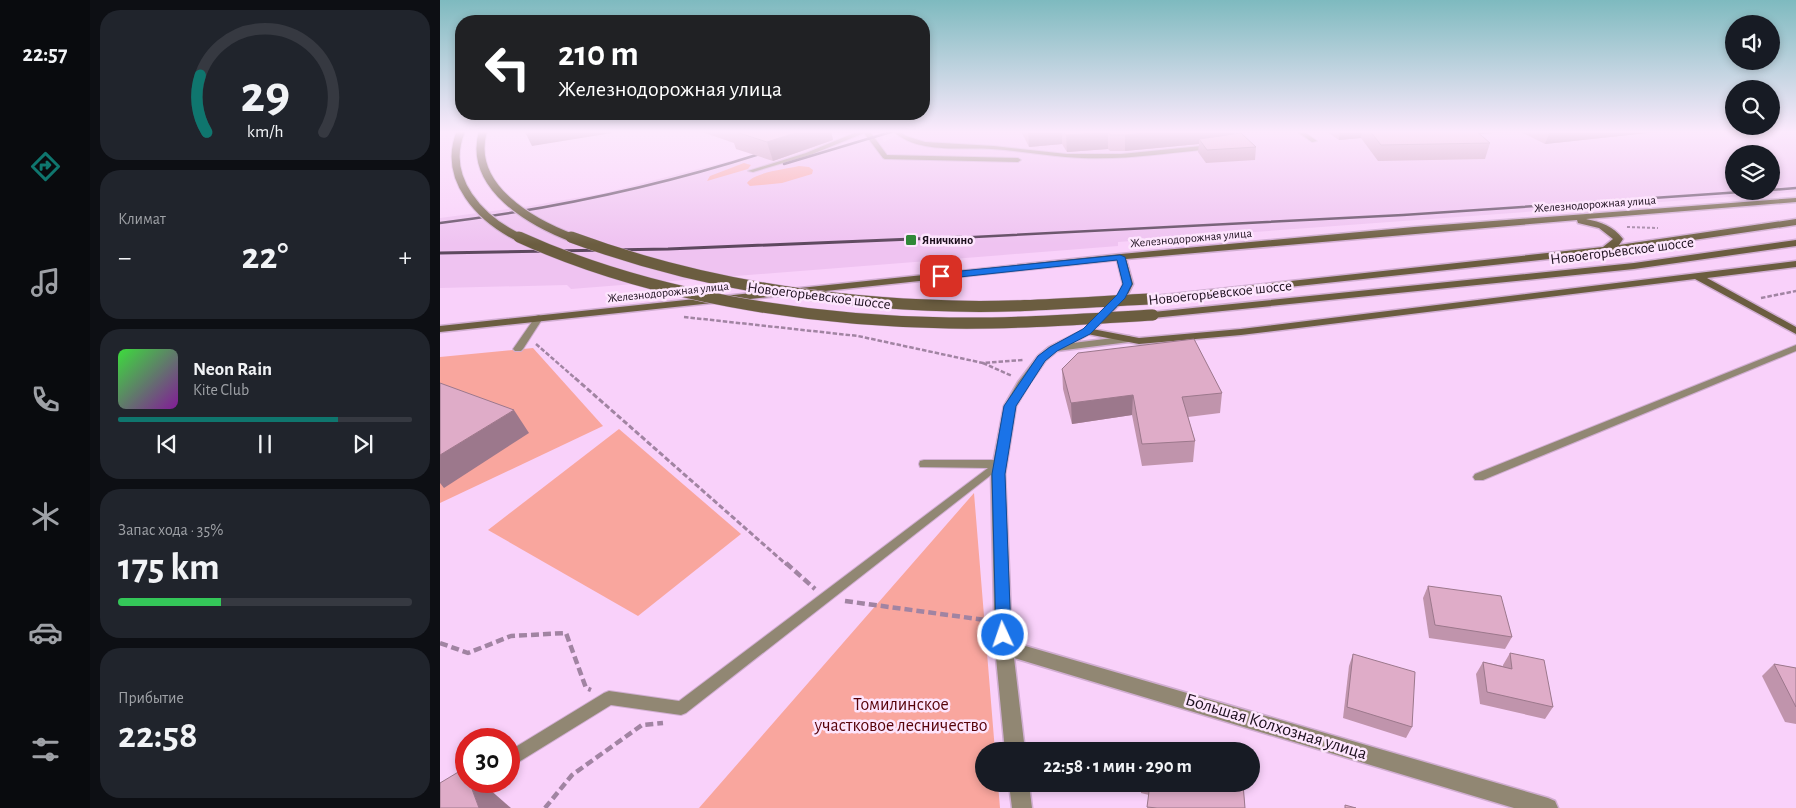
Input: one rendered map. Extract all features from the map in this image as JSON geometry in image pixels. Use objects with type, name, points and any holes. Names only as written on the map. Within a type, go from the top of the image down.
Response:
[{"type":"main road","name":"Новоегорьевское шоссе","points":[[458,169],[467,195],[490,220],[542,247],[658,285],[705,296],[789,310],[920,322],[1001,322],[1153,315],[1634,266],[1796,243]]},
{"type":"main road","name":"Новоегорьевское шоссе","points":[[486,169],[500,194],[520,211],[570,236],[682,271],[726,281],[806,294],[928,305],[1149,299],[1605,250],[1796,222]]},
{"type":"main road","name":"Железнодорожная улица","points":[[440,329],[1120,257],[1796,200]]},
{"type":"main road","points":[[1556,219],[1592,222],[1614,233],[1618,239],[1615,244],[1605,250]]},
{"type":"main road","points":[[1087,331],[1122,296],[1128,284],[1120,257]]},
{"type":"main road","points":[[1087,331],[1139,341],[1242,332],[1796,264]]},
{"type":"main road","points":[[1696,276],[1796,331]]},
{"type":"street","points":[[1014,742],[1004,646],[999,517],[1000,464],[1010,406],[1024,382],[1048,354],[1087,331]]},
{"type":"street","points":[[1048,354],[1128,339]]},
{"type":"street","name":"Большая Колхозная улица","points":[[1004,646],[1548,808]]},
{"type":"street","points":[[1020,792],[1022,808]]},
{"type":"lane","points":[[751,171],[759,169]]},
{"type":"lane","points":[[518,349],[539,318]]},
{"type":"lane","points":[[1479,477],[1796,348]]},
{"type":"lane","points":[[924,464],[1000,464]]},
{"type":"lane","points":[[520,753],[609,698],[681,708],[1000,464]]},
{"type":"path","points":[[680,316],[858,336],[983,363],[1024,382]]},
{"type":"path","points":[[527,336],[825,597],[1003,623]]},
{"type":"path","points":[[983,363],[1048,354]]},
{"type":"path","points":[[440,643],[468,653],[511,636],[566,633],[586,688],[609,698]]},
{"type":"path","points":[[545,808],[572,775],[642,725]]},
{"type":"shaded area","points":[[699,169],[1725,169],[1725,197],[1118,242],[1118,246],[571,289],[567,285],[440,288],[440,218],[530,206],[604,193]]},
{"type":"shaded area","points":[[1780,169],[1796,169],[1796,192],[1780,193]]},
{"type":"green space","points":[[729,169],[748,169],[707,181],[710,176]]},
{"type":"green space","points":[[779,170],[813,170],[812,174],[782,183],[750,186],[747,183],[756,176]]},
{"type":"green space","points":[[533,348],[603,426],[440,503],[440,357]]},
{"type":"green space","points":[[619,429],[741,534],[638,616],[488,530]]},
{"type":"green space","name":"Томилинское участковое лесничество","points":[[974,493],[994,742],[975,742],[975,792],[999,792],[1000,808],[699,808]]},
{"type":"building","points":[[1194,339],[1222,393],[1182,397],[1195,441],[1142,444],[1133,395],[1071,403],[1062,369],[1078,353]]},
{"type":"building","points":[[440,383],[514,410],[440,455]]},
{"type":"building","points":[[1428,586],[1501,596],[1512,637],[1435,625]]},
{"type":"building","points":[[1510,653],[1544,660],[1553,707],[1487,692],[1483,662],[1512,669]]},
{"type":"building","points":[[1353,654],[1415,672],[1412,727],[1347,707]]},
{"type":"building","points":[[1774,664],[1796,668],[1796,707]]},
{"type":"building","points":[[455,774],[455,793],[473,793],[479,808],[440,808],[440,783]]},
{"type":"building","points":[[1149,792],[1244,792],[1245,808],[1157,808],[1147,807]]},
{"type":"building","points":[[1345,805],[1356,808],[1345,808]]},
{"type":"railway","points":[[440,223],[524,211],[606,195],[711,169]]},
{"type":"railway","points":[[1780,189],[1796,188]]},
{"type":"railway","points":[[935,239],[1403,215],[1725,193]]},
{"type":"railway","points":[[440,253],[668,249],[961,237]]},
{"type":"place","name":"Яничкино","points":[[911,240]]},
{"type":"route","points":[[941,276],[1120,257],[1128,284],[1122,296],[1087,331],[1054,349],[1042,358],[1024,382],[1010,406],[998,474],[1003,635]]}]
